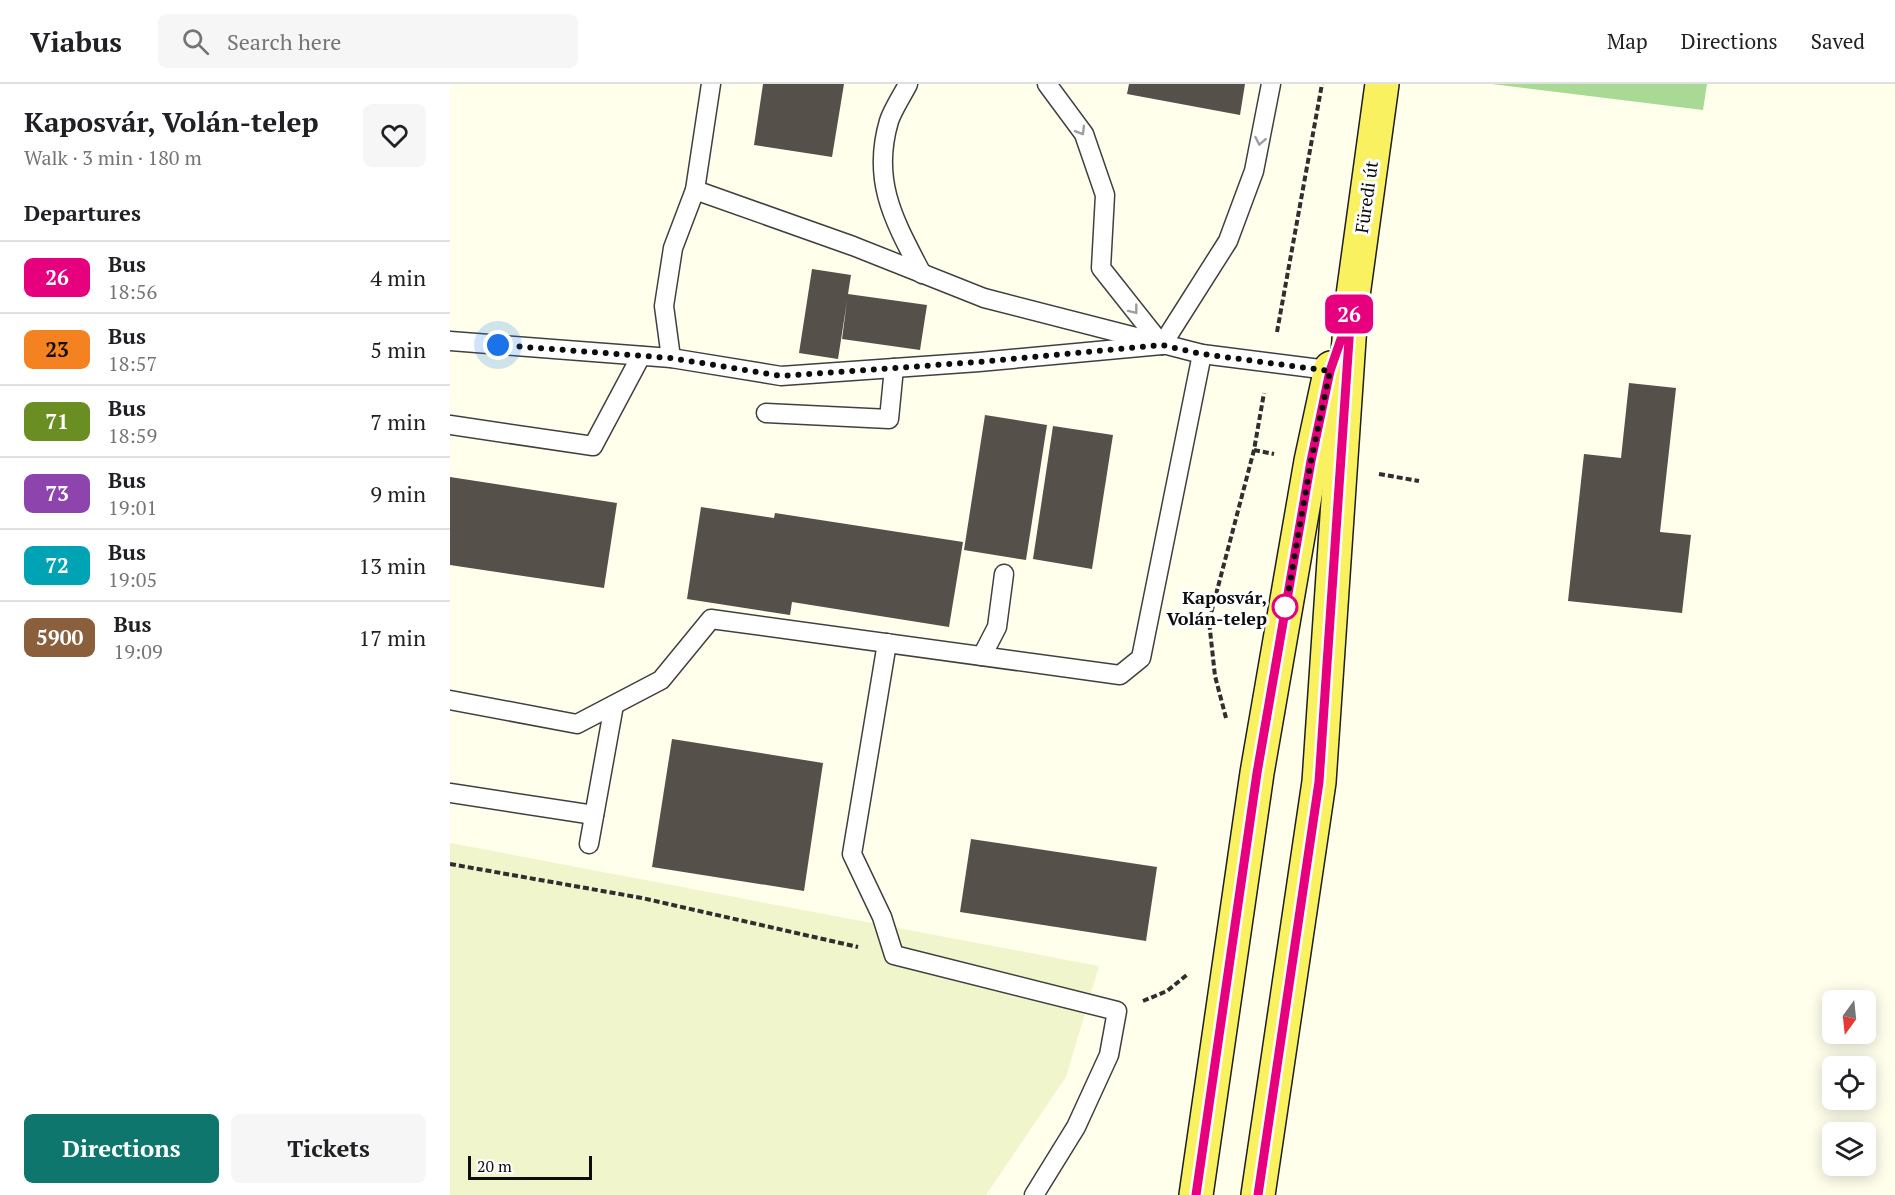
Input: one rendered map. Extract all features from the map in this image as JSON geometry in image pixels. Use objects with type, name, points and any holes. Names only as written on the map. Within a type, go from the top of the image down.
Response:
[{"type":"main road","name":"Füredi út","points":[[1196,1195],[1257,773],[1311,461],[1338,371],[1351,310],[1382,84]]},
{"type":"main road","name":"Füredi út","points":[[1258,1195],[1319,782],[1338,371]]},
{"type":"lane","points":[[671,358],[664,306],[673,248],[695,190],[711,84]]},
{"type":"lane","points":[[908,84],[890,121],[881,163],[890,214],[921,274]]},
{"type":"lane","points":[[1047,84],[1084,134],[1105,195],[1101,268],[1162,345]]},
{"type":"lane","points":[[1162,345],[1228,241],[1254,171],[1271,84]]},
{"type":"lane","points":[[695,190],[853,246],[984,298],[1202,354],[1338,371]]},
{"type":"lane","points":[[450,341],[671,358],[781,376],[1162,345]]},
{"type":"lane","points":[[450,700],[577,724],[661,680],[711,618],[1120,675],[1141,658],[1202,354]]},
{"type":"lane","points":[[450,425],[593,446],[641,356]]},
{"type":"lane","points":[[766,414],[889,419],[894,368]]},
{"type":"lane","points":[[982,656],[997,627],[1004,574]]},
{"type":"lane","points":[[887,643],[852,854],[882,917],[894,955],[1117,1011],[1108,1055],[1076,1127],[1034,1195]]},
{"type":"lane","points":[[590,844],[614,705]]},
{"type":"lane","points":[[450,794],[594,815]]},
{"type":"path","points":[[1228,725],[1215,676],[1209,621],[1254,450],[1322,84]]},
{"type":"path","points":[[450,864],[642,898],[894,955]]},
{"type":"path","points":[[1117,1011],[1167,991],[1188,974],[1194,964]]},
{"type":"green space","points":[[1492,84],[1707,84],[1703,110]]},
{"type":"green space","points":[[450,843],[1099,966],[1066,1077],[986,1195],[450,1195]]},
{"type":"building","points":[[763,84],[844,84],[832,157],[754,145]]},
{"type":"building","points":[[1129,84],[1245,84],[1240,115],[1127,94]]},
{"type":"building","points":[[812,269],[851,275],[848,294],[927,305],[920,350],[842,339],[847,301],[838,359],[799,353]]},
{"type":"building","points":[[1629,383],[1676,388],[1660,532],[1691,535],[1682,613],[1568,601],[1584,454],[1621,458]]},
{"type":"building","points":[[985,415],[1047,425],[1026,560],[964,550]]},
{"type":"building","points":[[1053,426],[1113,435],[1092,569],[1033,559]]},
{"type":"building","points":[[450,477],[617,503],[604,588],[450,565]]},
{"type":"building","points":[[701,507],[774,518],[775,513],[963,542],[949,627],[792,602],[790,615],[687,599]]},
{"type":"building","points":[[672,739],[823,763],[804,891],[652,867]]},
{"type":"building","points":[[971,839],[1157,867],[1146,941],[960,912]]},
{"type":"bus line","name":"26","points":[[1196,1195],[1257,773],[1311,461],[1330,371],[1351,310],[1319,782],[1258,1195]]},
{"type":"place","name":"Kaposvár, Volán-telep","points":[[1285,607]]},
{"type":"route","points":[[498,345],[671,358],[781,376],[979,362],[1162,345],[1202,354],[1330,371],[1311,461],[1284,617],[1285,607]]}]
